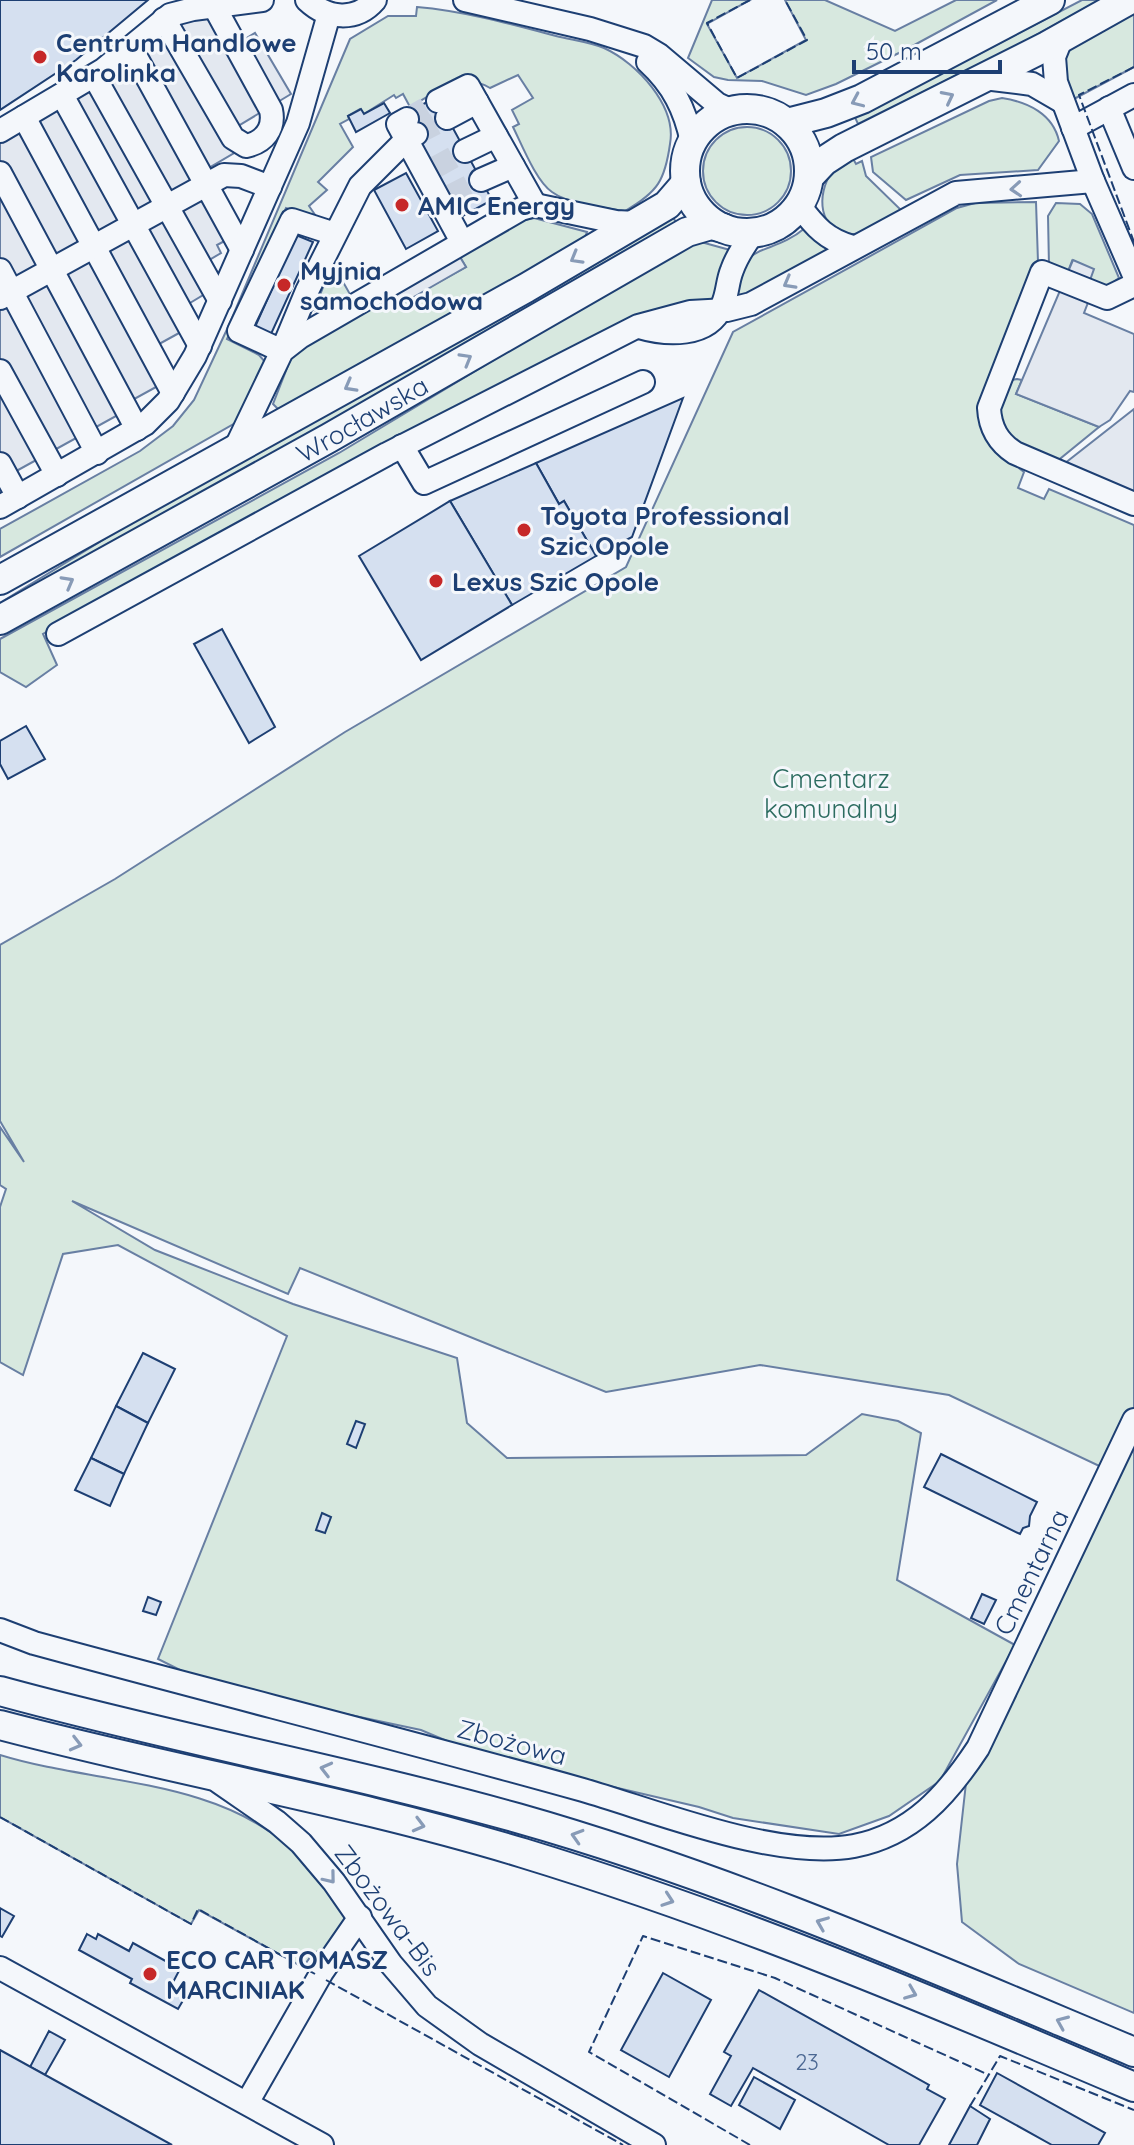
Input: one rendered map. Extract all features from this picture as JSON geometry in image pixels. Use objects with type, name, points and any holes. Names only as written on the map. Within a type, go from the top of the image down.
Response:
[{"type":"main road","points":[[787,123],[862,99],[1050,0]]},
{"type":"main road","points":[[809,177],[807,153],[796,132],[787,123],[761,110],[732,111],[709,122],[692,142],[686,162],[686,183],[703,214],[733,231],[754,232],[775,226],[799,205],[809,177],[824,161],[844,148],[1129,0]]},
{"type":"main road","name":"Wrocławska","points":[[0,580],[526,288],[667,205],[686,183]]},
{"type":"main road","name":"Wrocławska","points":[[0,620],[329,438],[687,232],[711,225],[723,228]]},
{"type":"main road","points":[[0,1691],[425,1793],[647,1858],[829,1925],[1134,2052]]},
{"type":"main road","points":[[0,1725],[389,1817],[520,1852],[618,1883],[819,1955],[1134,2087]]},
{"type":"street","points":[[0,131],[94,76],[177,12],[262,0]]},
{"type":"street","points":[[307,0],[329,14],[343,16],[357,13],[375,0]]},
{"type":"street","points":[[465,0],[590,29],[644,46],[717,104],[732,111]]},
{"type":"street","points":[[164,19],[233,138],[246,146],[268,132],[271,110],[214,6]]},
{"type":"street","points":[[0,464],[9,502],[137,429],[156,415],[173,393],[200,346],[298,123],[329,14]]},
{"type":"street","points":[[1062,37],[1053,69],[1093,181],[1134,275]]},
{"type":"street","points":[[623,39],[663,77],[677,96],[687,118],[692,142]]},
{"type":"street","points":[[131,48],[242,250]]},
{"type":"street","points":[[94,76],[220,301]]},
{"type":"street","points":[[984,78],[1032,84],[1063,102]]},
{"type":"street","points":[[443,110],[472,94],[535,205]]},
{"type":"street","points":[[62,95],[200,346]]},
{"type":"street","points":[[1073,128],[1134,95]]},
{"type":"street","points":[[1109,108],[1134,168]]},
{"type":"street","points":[[24,117],[173,393]]},
{"type":"street","points":[[235,449],[360,186],[407,129],[445,198],[462,242]]},
{"type":"street","points":[[465,151],[496,136]]},
{"type":"street","points":[[481,180],[513,166]]},
{"type":"street","points":[[0,173],[137,429]]},
{"type":"street","points":[[6,295],[224,175],[235,174],[270,187]]},
{"type":"street","points":[[721,310],[751,304],[956,193],[1093,181]]},
{"type":"street","points":[[282,351],[300,337],[521,209],[535,205],[616,222],[636,223]]},
{"type":"street","points":[[799,205],[810,221],[834,242],[853,247]]},
{"type":"street","points":[[282,351],[239,331],[292,220],[335,234]]},
{"type":"street","points":[[58,634],[402,446],[638,326],[654,331],[686,332],[711,321],[721,310],[730,273],[754,232]]},
{"type":"street","points":[[0,270],[6,295],[97,453]]},
{"type":"street","points":[[1134,285],[1107,298],[1042,272],[989,408],[999,440],[1015,453],[1134,504]]},
{"type":"street","points":[[0,371],[57,475]]},
{"type":"street","points":[[402,446],[424,483],[643,382]]},
{"type":"street","name":"Cmentarna","points":[[978,1748],[1134,1420]]},
{"type":"street","name":"Zbożowa","points":[[0,1630],[34,1643],[583,1790],[719,1831],[790,1847],[852,1846],[883,1839],[902,1829],[953,1787],[978,1748]]},
{"type":"street","name":"Zbożowa-Bis","points":[[207,1775],[247,1799],[301,1843],[334,1882],[391,1964],[427,2006],[480,2044],[654,2145]]},
{"type":"street","points":[[247,2103],[322,1972],[360,1917]]},
{"type":"street","points":[[0,1968],[322,2145]]},
{"type":"green space","points":[[712,0],[750,0],[707,24],[737,78],[806,40],[785,0],[825,0],[895,31],[956,0],[997,0],[907,49],[836,84],[806,95],[762,81],[714,77],[688,58]]},
{"type":"green space","points":[[1082,0],[1100,0],[1020,44],[858,124],[853,113],[971,58]]},
{"type":"green space","points":[[417,7],[470,15],[592,44],[617,55],[652,87],[667,115],[671,130],[670,144],[666,167],[658,184],[645,198],[625,211],[577,202],[552,192],[535,171],[513,127],[519,124],[512,110],[533,98],[518,75],[490,88],[469,82],[448,86],[410,107],[403,94],[396,98],[394,95],[364,114],[360,109],[340,124],[353,147],[318,182],[327,190],[309,206],[320,222],[286,208],[227,339],[259,355],[266,363],[244,418],[0,557],[0,529],[140,451],[173,426],[194,400],[350,39],[388,16],[416,16]]},
{"type":"green space","points":[[1134,10],[1134,67],[1074,99],[1061,64],[1071,46]]},
{"type":"green space","points":[[1002,98],[1038,111],[1056,132],[1059,141],[1038,170],[960,175],[906,200],[873,172],[871,157],[989,101]]},
{"type":"green space","points":[[738,127],[756,127],[772,134],[784,146],[791,162],[791,180],[784,196],[772,208],[756,215],[738,215],[722,208],[710,196],[703,180],[703,162],[710,146],[722,134]]},
{"type":"green space","points":[[851,155],[856,164],[862,161],[866,176],[902,211],[858,234],[841,232],[832,227],[823,211],[822,201],[827,181]]},
{"type":"green space","name":"Cmentarz komunalny","points":[[1036,202],[1038,262],[983,392],[986,428],[997,447],[1024,472],[1018,488],[1044,499],[1049,489],[1134,525],[1134,2013],[1019,1964],[962,1922],[957,1864],[966,1783],[1110,1471],[949,1395],[760,1365],[606,1392],[300,1268],[288,1294],[72,1201],[155,1250],[293,1304],[457,1358],[467,1423],[507,1458],[806,1455],[862,1414],[898,1421],[921,1433],[897,1580],[1015,1645],[940,1781],[889,1816],[839,1834],[733,1818],[699,1807],[485,1757],[421,1730],[303,1705],[194,1677],[158,1659],[287,1336],[118,1245],[63,1254],[23,1375],[0,1362],[0,1207],[6,1189],[0,1185],[0,1127],[24,1162],[0,1121],[0,945],[115,879],[345,732],[626,567],[733,332],[957,208],[975,203]]},
{"type":"green space","points":[[1056,203],[1080,204],[1092,214],[1119,278],[1105,288],[1088,283],[1072,261],[1067,274],[1049,266],[1048,216]]},
{"type":"green space","points":[[669,212],[676,222],[496,332],[0,608],[0,603],[129,524],[462,340]]},
{"type":"green space","points":[[534,218],[587,232],[585,237],[441,322],[284,410],[273,404],[299,346],[390,295],[397,305],[466,267],[460,257],[523,220]]},
{"type":"green space","points":[[805,228],[829,251],[753,294],[736,297],[738,279],[749,258]]},
{"type":"green space","points":[[701,242],[730,250],[717,298],[209,541],[43,634],[57,665],[26,687],[0,672],[0,639],[339,453],[680,248]]},
{"type":"green space","points":[[338,273],[351,296],[321,313],[314,310],[324,285]]},
{"type":"green space","points":[[1012,380],[1022,380],[1016,394],[1099,427],[1056,462],[1021,447],[1003,430],[999,403]]},
{"type":"green space","points":[[0,1755],[151,1786],[225,1808],[259,1824],[289,1847],[347,1918],[332,1946],[313,1953],[306,1963],[308,1970],[199,1910],[191,1924],[0,1817]]},
{"type":"shaded area","points":[[214,6],[235,45],[255,33],[291,94],[230,131],[246,146],[200,173],[131,48]]},
{"type":"shaded area","points":[[130,69],[193,179],[171,194],[109,82]]},
{"type":"shaded area","points":[[94,76],[167,205],[206,184],[234,236],[217,245],[221,253],[201,265],[213,289],[180,309],[190,327],[150,349],[167,381],[125,404],[127,410],[0,480],[0,131]]},
{"type":"shaded area","points":[[460,257],[466,267],[398,306],[390,295]]},
{"type":"shaded area","points":[[1073,260],[1094,269],[1084,313],[1134,334],[1134,392],[1130,391],[1110,420],[1099,427],[1016,394]]},
{"type":"shaded area","points":[[1134,409],[1134,504],[1055,471]]},
{"type":"building","name":"Centrum Handlowe Karolinka","points":[[0,0],[148,0],[76,60],[0,110]]},
{"type":"building","points":[[436,97],[492,200],[461,217],[405,114]]},
{"type":"building","points":[[384,103],[390,113],[356,132],[348,116],[361,109],[364,114]]},
{"type":"building","points":[[406,173],[438,231],[406,249],[374,190]]},
{"type":"building","name":"Myjnia samochodowa","points":[[296,235],[313,242],[271,334],[255,327]]},
{"type":"building","points":[[683,398],[632,537],[596,556],[564,501],[559,504],[536,463]]},
{"type":"building","name":"Toyota Professional Szic Opole","points":[[536,463],[559,504],[564,501],[596,556],[512,605],[450,501]]},
{"type":"building","name":"Lexus Szic Opole","points":[[450,501],[512,605],[421,660],[359,556]]},
{"type":"building","points":[[222,629],[275,727],[249,743],[194,644]]},
{"type":"building","points":[[26,726],[45,759],[8,779],[0,764],[0,741]]},
{"type":"building","points":[[143,1353],[175,1369],[148,1423],[116,1406]]},
{"type":"building","points":[[116,1406],[148,1423],[124,1474],[91,1458]]},
{"type":"building","points":[[356,1421],[365,1424],[356,1448],[347,1444]]},
{"type":"building","points":[[941,1454],[1037,1502],[1029,1526],[1023,1528],[1020,1534],[924,1487]]},
{"type":"building","points":[[91,1458],[124,1474],[110,1506],[75,1490]]},
{"type":"building","points":[[322,1513],[331,1517],[325,1533],[316,1530]]},
{"type":"building","points":[[982,1594],[996,1600],[984,1624],[971,1618]]},
{"type":"building","points":[[148,1597],[161,1602],[156,1615],[143,1611]]},
{"type":"building","points":[[0,1908],[14,1916],[2,1937],[0,1936]]},
{"type":"building","name":"ECO CAR TOMASZ MARCINIAK","points":[[87,1934],[96,1939],[98,1934],[129,1951],[133,1943],[180,1969],[170,1988],[185,1997],[178,2009],[79,1950]]},
{"type":"building","points":[[663,1973],[711,2000],[669,2077],[621,2050]]},
{"type":"building","points":[[759,1990],[929,2085],[927,2089],[945,2099],[919,2145],[889,2145],[753,2068],[731,2106],[710,2094],[731,2056],[724,2052]]},
{"type":"building","points":[[49,2031],[65,2040],[45,2075],[30,2067]]},
{"type":"building","points":[[0,2050],[172,2145],[0,2145]]},
{"type":"building","points":[[997,2073],[1105,2133],[1098,2145],[1052,2145],[980,2105]]},
{"type":"building","points":[[754,2077],[795,2100],[780,2129],[739,2105]]},
{"type":"building","points":[[970,2106],[990,2119],[977,2145],[949,2145]]},
{"type":"tunnel","points":[[407,119],[438,101]]},
{"type":"tunnel","points":[[416,134],[447,118]]},
{"type":"tunnel","points":[[434,168],[465,151]]},
{"type":"tunnel","points":[[449,196],[481,180]]},
{"type":"fence","points":[[750,0],[707,23],[737,78],[807,40],[785,0]]},
{"type":"fence","points":[[1134,67],[1079,95],[1134,242]]},
{"type":"fence","points":[[0,1817],[191,1924],[198,1909],[315,1974]]},
{"type":"fence","points":[[750,2145],[589,2052],[643,1936],[775,1978],[989,2075]]},
{"type":"fence","points":[[326,1980],[623,2145]]},
{"type":"fence","points":[[970,2106],[1000,2056],[1134,2110]]},
{"type":"place","name":"Centrum Handlowe Karolinka","points":[[40,57]]},
{"type":"place","name":"AMIC Energy","points":[[402,205]]},
{"type":"place","name":"Myjnia samochodowa","points":[[284,285]]},
{"type":"place","name":"Toyota Professional Szic Opole","points":[[524,530]]},
{"type":"place","name":"Lexus Szic Opole","points":[[436,581]]},
{"type":"place","name":"ECO CAR TOMASZ MARCINIAK","points":[[150,1974]]}]
